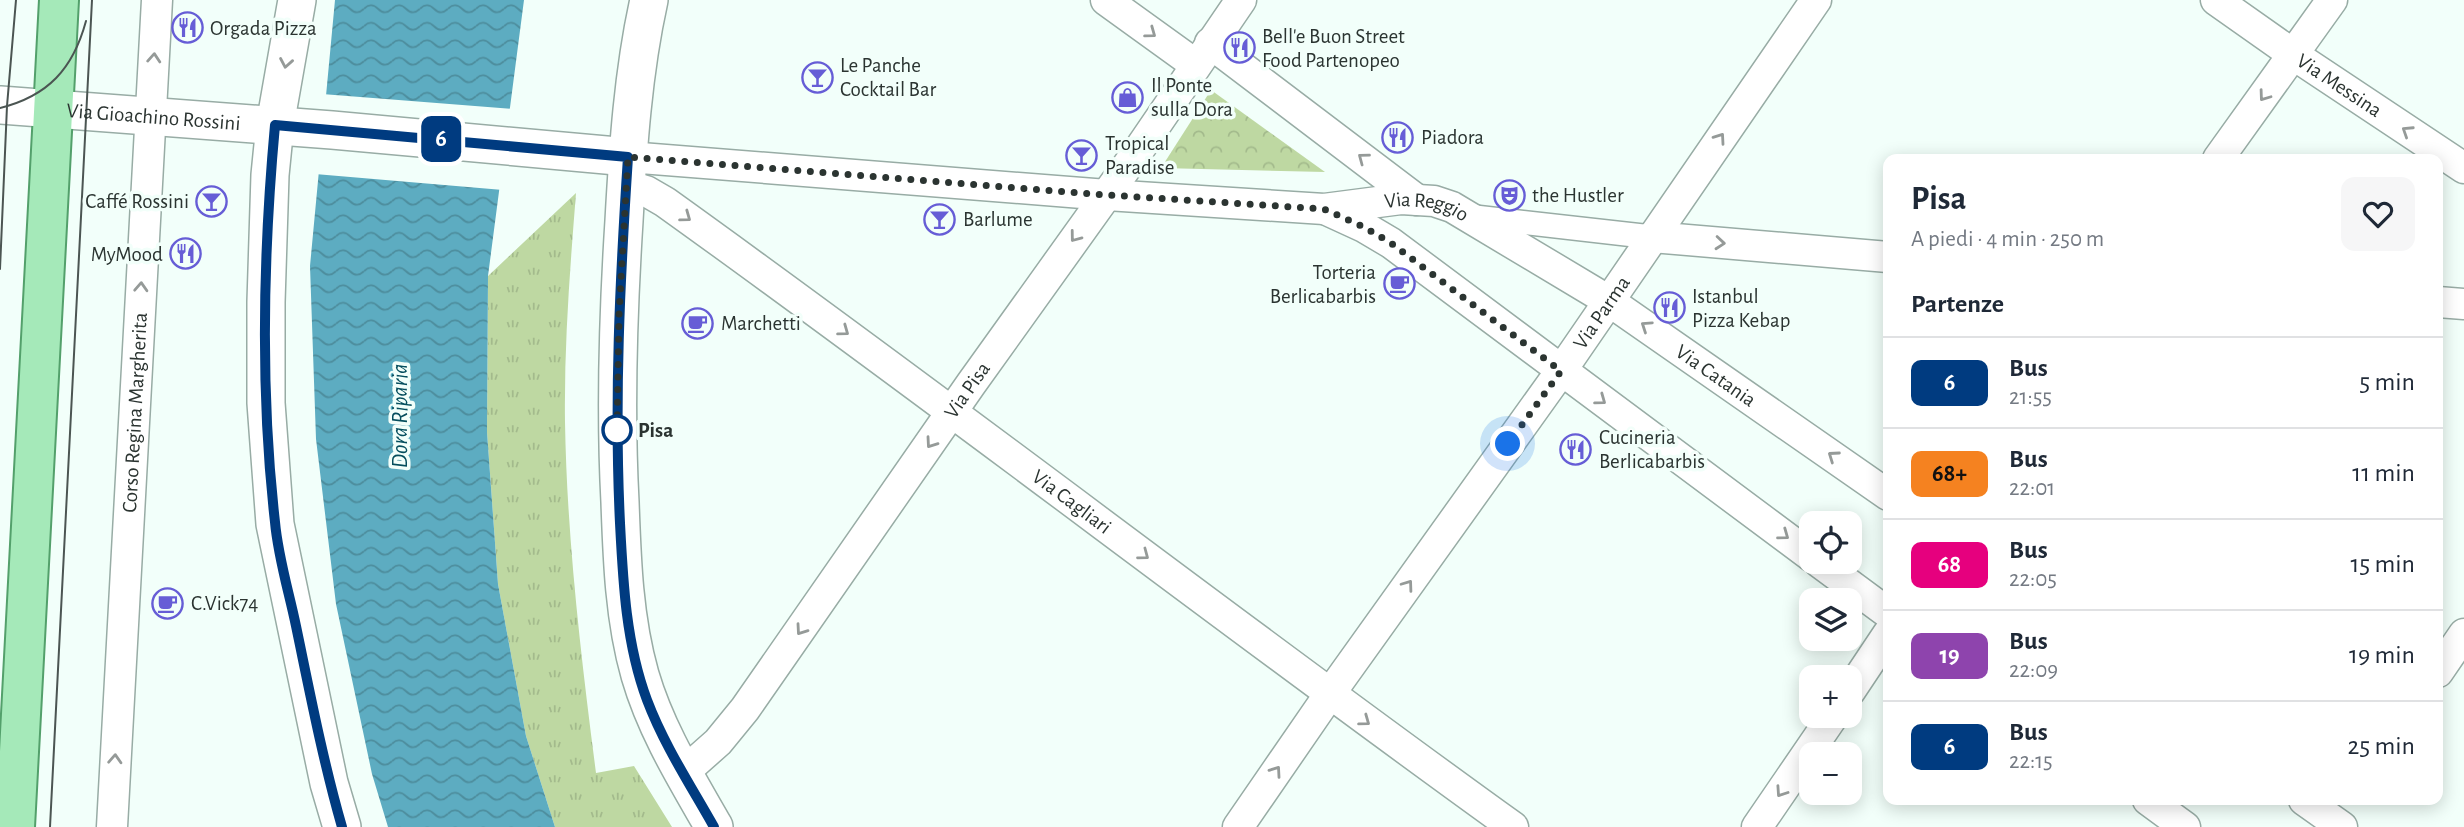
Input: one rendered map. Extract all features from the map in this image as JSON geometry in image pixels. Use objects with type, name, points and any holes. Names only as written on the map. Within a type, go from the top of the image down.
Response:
[{"type":"main road","points":[[15,827],[58,0]]},
{"type":"street","name":"Corso Regina Margherita","points":[[112,827],[158,0]]},
{"type":"street","points":[[297,0],[290,126],[270,175],[267,403],[275,524],[329,783],[342,827]]},
{"type":"street","points":[[649,0],[644,21],[627,171],[620,293],[617,412],[626,603],[631,641],[647,700],[683,773],[714,827]]},
{"type":"street","points":[[1106,0],[1203,54],[1417,200]]},
{"type":"street","name":"Via Pisa","points":[[683,773],[718,742],[745,709],[1241,0]]},
{"type":"street","name":"Via Parma","points":[[1238,827],[1561,371],[1816,0]]},
{"type":"street","name":"Via Messina","points":[[2216,0],[2443,154]]},
{"type":"street","points":[[2222,154],[2332,0]]},
{"type":"street","name":"Via Gioachino Rossini","points":[[0,105],[290,126],[589,153],[627,171]]},
{"type":"street","name":"Via Messina","points":[[2443,154],[2464,168]]},
{"type":"street","name":"Via Reggio","points":[[627,171],[1107,195],[1324,209],[1417,200],[1434,201],[1468,216],[1652,237],[1883,257]]},
{"type":"street","name":"Via Cagliari","points":[[627,171],[646,191],[665,202],[953,411],[1329,695],[1513,827]]},
{"type":"street","points":[[1324,209],[1391,243],[1799,547]]},
{"type":"street","name":"Via Catania","points":[[1468,216],[1609,301],[1883,491]]},
{"type":"street","points":[[2443,302],[2464,304]]},
{"type":"street","points":[[1835,574],[1883,609]]},
{"type":"street","points":[[2443,665],[2464,635]]},
{"type":"street","points":[[1862,673],[1883,642]]},
{"type":"street","points":[[1756,827],[1825,728]]},
{"type":"street","points":[[2155,805],[2185,827]]},
{"type":"street","points":[[2313,805],[2339,819]]},
{"type":"green space","points":[[1211,90],[1325,172],[1161,168]]},
{"type":"green space","points":[[576,193],[566,336],[566,466],[576,598],[596,773],[634,766],[672,827],[555,827],[526,736],[498,584],[487,432],[488,276]]},
{"type":"water","name":"Dora Riparia","points":[[335,0],[524,0],[488,276],[487,432],[498,584],[526,736],[555,827],[388,827],[372,774],[336,604],[316,439],[310,266]]},
{"type":"pier","points":[[322,94],[513,109],[503,190],[315,174]]},
{"type":"tram line","points":[[0,269],[7,106],[16,0]]},
{"type":"tram line","points":[[50,827],[92,0]]},
{"type":"tram line","points":[[0,108],[32,96],[56,78],[74,53],[86,21]]},
{"type":"bus line","name":"6","points":[[342,827],[329,783],[275,524],[267,403],[266,327],[270,175],[275,125],[628,157],[617,358],[618,482],[626,603],[631,641],[647,700],[671,751],[714,827]]},
{"type":"place","name":"Orgada Pizza","points":[[187,28]]},
{"type":"place","name":"Bell'e Buon Street Food Partenopeo","points":[[1239,48]]},
{"type":"place","name":"Le Panche Cocktail Bar","points":[[817,77]]},
{"type":"place","name":"Il Ponte sulla Dora","points":[[1128,97]]},
{"type":"place","name":"Piadora","points":[[1398,137]]},
{"type":"place","name":"Tropical Paradise","points":[[1082,155]]},
{"type":"place","name":"the Hustler","points":[[1509,195]]},
{"type":"place","name":"Caffé Rossini","points":[[212,201]]},
{"type":"place","name":"Barlume","points":[[940,219]]},
{"type":"place","name":"MyMood","points":[[186,254]]},
{"type":"place","name":"Torteria Berlicabarbis","points":[[1399,284]]},
{"type":"place","name":"Istanbul Pizza Kebap","points":[[1669,308]]},
{"type":"place","name":"Marchetti","points":[[698,323]]},
{"type":"place","name":"Pisa","points":[[617,430]]},
{"type":"place","name":"Cucineria Berlicabarbis","points":[[1576,449]]},
{"type":"place","name":"C.Vick74","points":[[168,603]]},
{"type":"route","points":[[617,430],[617,435],[617,412],[617,358],[628,157],[1107,195],[1324,209],[1391,243],[1561,371],[1508,444]]}]
